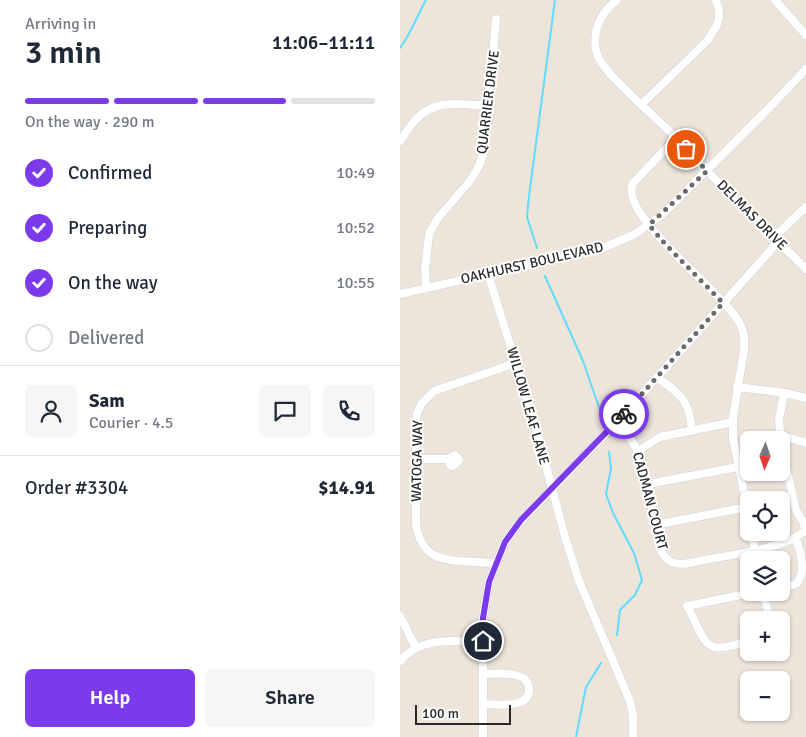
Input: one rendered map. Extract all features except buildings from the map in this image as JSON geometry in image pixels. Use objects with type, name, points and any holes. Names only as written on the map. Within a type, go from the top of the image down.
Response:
[{"type":"street","name":"DELMAS DRIVE","points":[[617,0],[598,23],[595,36],[597,53],[605,68],[806,269]]},
{"type":"street","points":[[642,104],[708,40],[717,25],[719,10],[716,0]]},
{"type":"street","points":[[775,0],[806,35]]},
{"type":"street","name":"QUARRIER DRIVE","points":[[426,288],[425,270],[429,234],[438,218],[470,181],[478,168],[485,143],[490,106],[496,19]]},
{"type":"street","name":"OAKHURST BOULEVARD","points":[[400,294],[603,248],[624,240],[649,225],[707,171],[806,69]]},
{"type":"street","points":[[400,141],[423,112],[432,108],[445,104],[490,106]]},
{"type":"street","points":[[676,138],[630,188],[632,196],[649,225],[737,318],[743,332],[745,341],[737,388],[733,438],[743,491]]},
{"type":"street","points":[[483,737],[483,618],[487,592],[495,564],[505,542],[521,520],[616,423],[806,206]]},
{"type":"street","name":"WILLOW LEAF LANE","points":[[488,274],[516,362],[579,580],[630,701],[633,716],[633,737]]},
{"type":"street","name":"WATOGA WAY","points":[[495,564],[446,560],[434,556],[425,549],[417,534],[417,413],[429,394],[439,388],[516,362]]},
{"type":"street","points":[[657,377],[686,401],[692,431]]},
{"type":"street","points":[[737,388],[784,393],[806,398]]},
{"type":"street","points":[[780,431],[779,420],[784,393]]},
{"type":"street","points":[[638,451],[660,437],[733,422]]},
{"type":"street","name":"CADMAN COURT","points":[[616,423],[627,433],[638,451],[648,484],[662,552],[667,560],[683,564],[754,550],[777,545],[796,538],[806,531]]},
{"type":"street","points":[[790,439],[806,442]]},
{"type":"street","points":[[416,459],[448,459]]},
{"type":"street","points":[[648,484],[738,467]]},
{"type":"street","points":[[789,481],[796,510],[806,531]]},
{"type":"street","points":[[655,525],[740,508]]},
{"type":"street","points":[[790,585],[796,583],[803,574],[802,558],[796,538]]},
{"type":"street","points":[[753,541],[754,550]]},
{"type":"street","points":[[740,595],[687,606],[702,638],[707,643],[720,649],[740,643]]},
{"type":"street","points":[[400,616],[416,648]]},
{"type":"street","points":[[400,661],[416,648],[434,642],[483,641]]},
{"type":"street","points":[[483,704],[518,703],[526,698],[529,688],[525,679],[518,675],[484,674]]},
{"type":"waterway","points":[[400,48],[426,0]]},
{"type":"waterway","points":[[537,248],[527,217],[555,0]]},
{"type":"waterway","points":[[545,276],[583,361],[602,416]]},
{"type":"waterway","points":[[609,452],[611,468],[606,494],[613,513],[634,553],[642,580],[635,595],[620,610],[617,635]]},
{"type":"waterway","points":[[576,737],[586,687],[601,663]]},
{"type":"way so far","points":[[624,414],[723,303],[649,225],[707,171],[686,149]]},
{"type":"route","points":[[483,641],[483,618],[489,582],[505,542],[521,520],[624,414]]}]
